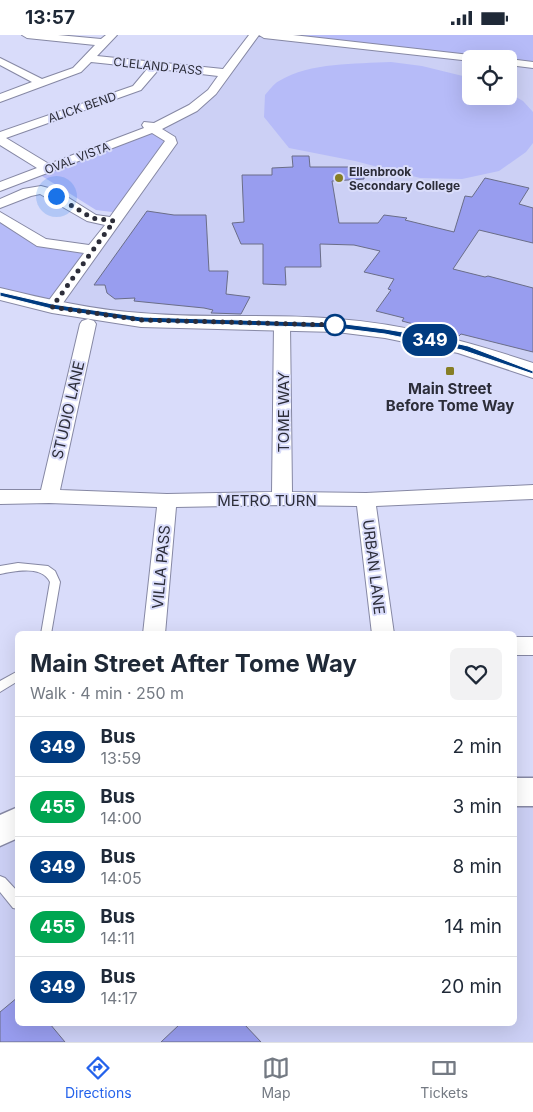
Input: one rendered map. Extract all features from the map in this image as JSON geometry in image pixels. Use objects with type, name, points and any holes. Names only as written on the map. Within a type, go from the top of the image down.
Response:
[{"type":"main road","points":[[0,294],[52,307],[141,320],[282,330],[399,343],[460,357],[533,380]]},
{"type":"main road","points":[[0,308],[50,319],[153,331],[282,330],[337,325],[415,336],[482,353],[533,371]]},
{"type":"street","points":[[27,35],[108,39]]},
{"type":"street","name":"OVAL VISTA","points":[[0,187],[44,167],[193,108],[206,98],[227,73],[254,35]]},
{"type":"street","points":[[264,35],[462,57]]},
{"type":"street","points":[[0,97],[77,71],[108,39]]},
{"type":"street","name":"CLELAND PASS","points":[[90,59],[227,73]]},
{"type":"street","points":[[0,61],[42,83]]},
{"type":"street","points":[[517,63],[533,65]]},
{"type":"street","name":"ALICK BEND","points":[[0,138],[137,88],[156,66]]},
{"type":"street","points":[[52,307],[171,143],[172,140],[169,137],[151,126]]},
{"type":"street","points":[[0,138],[44,167]]},
{"type":"street","name":"OVAL VISTA","points":[[0,180],[44,167]]},
{"type":"street","points":[[0,204],[28,192],[41,190],[51,193],[92,218],[114,221]]},
{"type":"street","points":[[0,216],[42,243],[93,250]]},
{"type":"street","name":"STUDIO LANE","points":[[49,496],[88,324]]},
{"type":"street","name":"TOME WAY","points":[[282,330],[282,499]]},
{"type":"street","name":"METRO TURN","points":[[0,497],[49,496],[167,501],[366,500],[533,492]]},
{"type":"street","name":"URBAN LANE","points":[[366,500],[383,631]]},
{"type":"street","name":"VILLA PASS","points":[[154,631],[167,501]]},
{"type":"street","points":[[517,646],[533,646]]},
{"type":"street","points":[[517,792],[533,792]]},
{"type":"street","points":[[0,831],[15,823]]},
{"type":"lane","points":[[0,570],[18,567],[44,569],[51,574],[55,582],[47,631]]},
{"type":"lane","points":[[0,687],[15,677]]},
{"type":"lane","points":[[0,882],[15,900]]},
{"type":"shaded area","name":"Ellenbrook Secondary College","points":[[254,35],[462,58],[462,105],[517,105],[517,63],[533,64],[533,379],[456,354],[379,337],[52,307],[171,143],[154,128],[206,98]]},
{"type":"shaded area","points":[[264,35],[533,35],[533,65],[517,63],[517,50],[462,50],[462,57]]},
{"type":"shaded area","points":[[391,62],[422,66],[462,76],[462,105],[517,105],[517,98],[533,112],[533,143],[526,152],[499,171],[462,179],[420,178],[355,161],[289,148],[264,117],[265,95],[277,82],[305,70],[348,64]]},
{"type":"shaded area","points":[[154,128],[169,136],[120,213],[96,210],[37,173]]},
{"type":"shaded area","points":[[0,216],[37,240],[93,250],[52,307],[0,294]]},
{"type":"shaded area","points":[[517,792],[533,792],[533,1042],[0,1042],[0,831],[15,822],[15,1026],[517,1026]]},
{"type":"building","points":[[292,156],[309,156],[310,167],[364,167],[364,179],[332,181],[339,223],[378,223],[384,215],[407,218],[405,220],[454,232],[465,196],[472,197],[485,178],[529,188],[519,204],[533,208],[533,243],[479,230],[453,269],[533,288],[533,352],[461,334],[459,336],[437,330],[435,333],[420,329],[421,326],[402,321],[404,318],[376,311],[391,290],[388,289],[394,279],[364,272],[380,251],[354,245],[320,244],[321,267],[285,267],[286,285],[263,284],[263,244],[241,244],[232,223],[244,222],[242,175],[272,175],[272,168],[293,167]]},
{"type":"building","points":[[147,211],[174,215],[206,215],[209,271],[228,271],[226,294],[250,297],[241,314],[211,313],[213,310],[134,301],[135,298],[115,299],[107,293],[105,285],[94,285]]},
{"type":"building","points":[[15,1000],[15,1026],[52,1026],[65,1042],[0,1042],[0,1012]]},
{"type":"building","points":[[178,1026],[246,1026],[261,1042],[161,1042]]},
{"type":"bus line","name":"349","points":[[0,294],[52,307],[141,320],[337,325],[385,331],[465,348],[533,371]]},
{"type":"place","name":"Ellenbrook Secondary College","points":[[339,178]]},
{"type":"place","name":"Main Street Before Tome Way","points":[[450,371]]},
{"type":"route","points":[[56,196],[92,218],[114,221],[52,307],[141,320],[337,325],[335,325]]}]
